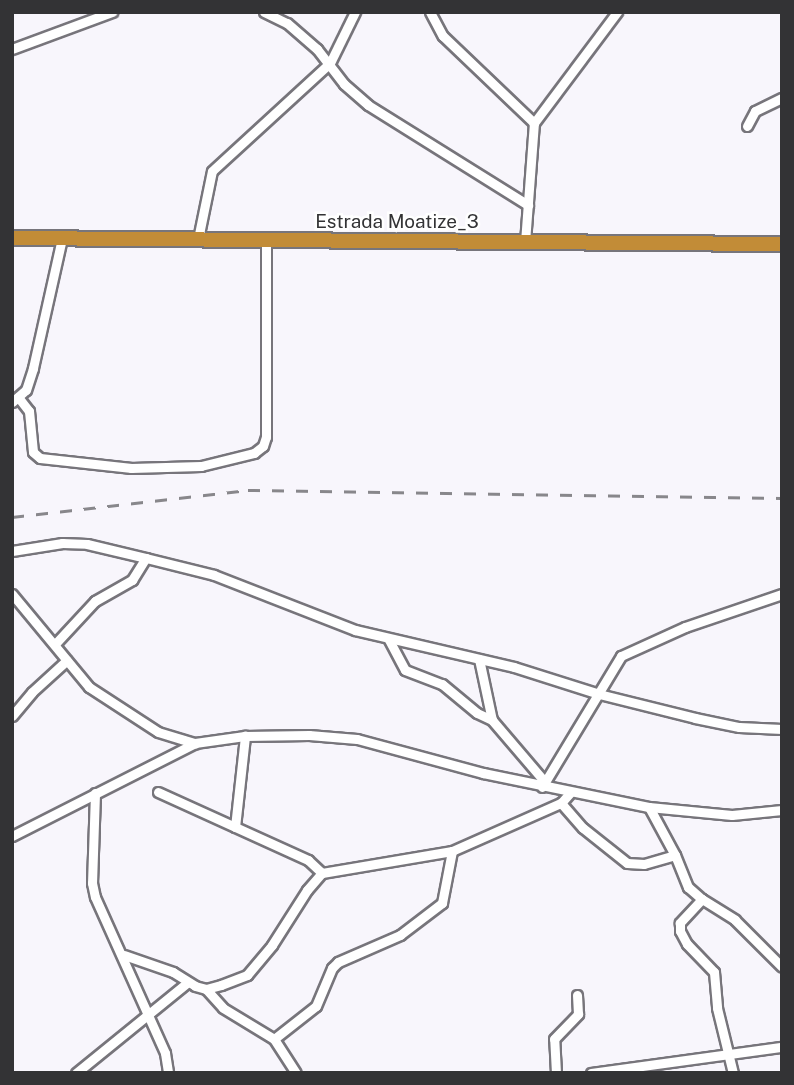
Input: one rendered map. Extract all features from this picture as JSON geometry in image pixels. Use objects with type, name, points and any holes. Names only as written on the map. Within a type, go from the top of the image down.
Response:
[{"type":"highway","name":"Estrada Moatize_3","points":[[12,237],[782,244]]},
{"type":"street","points":[[12,48],[112,12]]},
{"type":"street","points":[[264,12],[287,23],[330,63],[344,84],[368,105],[528,205]]},
{"type":"street","points":[[198,239],[212,172],[330,63],[355,12]]},
{"type":"street","points":[[430,12],[443,36],[534,123]]},
{"type":"street","points":[[525,242],[534,123],[617,12]]},
{"type":"street","points":[[747,126],[755,111],[782,98]]},
{"type":"street","points":[[62,238],[33,368],[26,390],[15,400],[29,411],[33,452],[40,458],[131,467],[201,466],[254,453],[263,446],[266,437],[266,240]]},
{"type":"street","points":[[12,551],[74,544],[146,558],[214,575],[355,631],[479,659],[599,694],[728,725],[782,729]]},
{"type":"street","points":[[55,645],[95,601],[132,580],[146,558]]},
{"type":"street","points":[[12,594],[89,687],[128,715],[158,732],[195,743]]},
{"type":"street","points":[[543,784],[617,662],[626,653],[685,627],[782,594]]},
{"type":"street","points":[[388,638],[405,670],[442,684],[477,713],[492,720],[543,784]]},
{"type":"street","points":[[479,659],[492,720]]},
{"type":"street","points":[[12,716],[32,692],[67,660]]},
{"type":"street","points":[[12,836],[195,743],[245,736],[309,735],[357,739],[570,793],[649,807],[733,815],[782,810]]},
{"type":"street","points":[[235,827],[245,736]]},
{"type":"street","points":[[158,792],[308,860],[322,873]]},
{"type":"street","points":[[95,793],[92,883],[95,897],[124,955],[164,1053],[168,1073]]},
{"type":"street","points":[[206,989],[247,975],[272,945],[307,890],[322,873],[452,851],[561,803],[570,793]]},
{"type":"street","points":[[561,803],[583,828],[627,863],[644,864],[675,855]]},
{"type":"street","points":[[649,807],[675,855],[688,887],[702,900],[735,920],[782,967]]},
{"type":"street","points":[[274,1039],[316,1006],[332,968],[338,962],[400,935],[442,903],[446,897],[452,851]]},
{"type":"street","points":[[702,900],[680,923],[680,932],[687,944],[714,972],[717,1008],[731,1055],[733,1073]]},
{"type":"street","points":[[124,955],[173,972],[206,989],[223,1008],[274,1039],[296,1073]]},
{"type":"street","points":[[76,1073],[188,982]]},
{"type":"street","points":[[556,1073],[554,1039],[578,1014],[577,995]]},
{"type":"street","points":[[591,1073],[782,1047]]},
{"type":"railway","points":[[12,517],[248,490],[782,498]]}]
